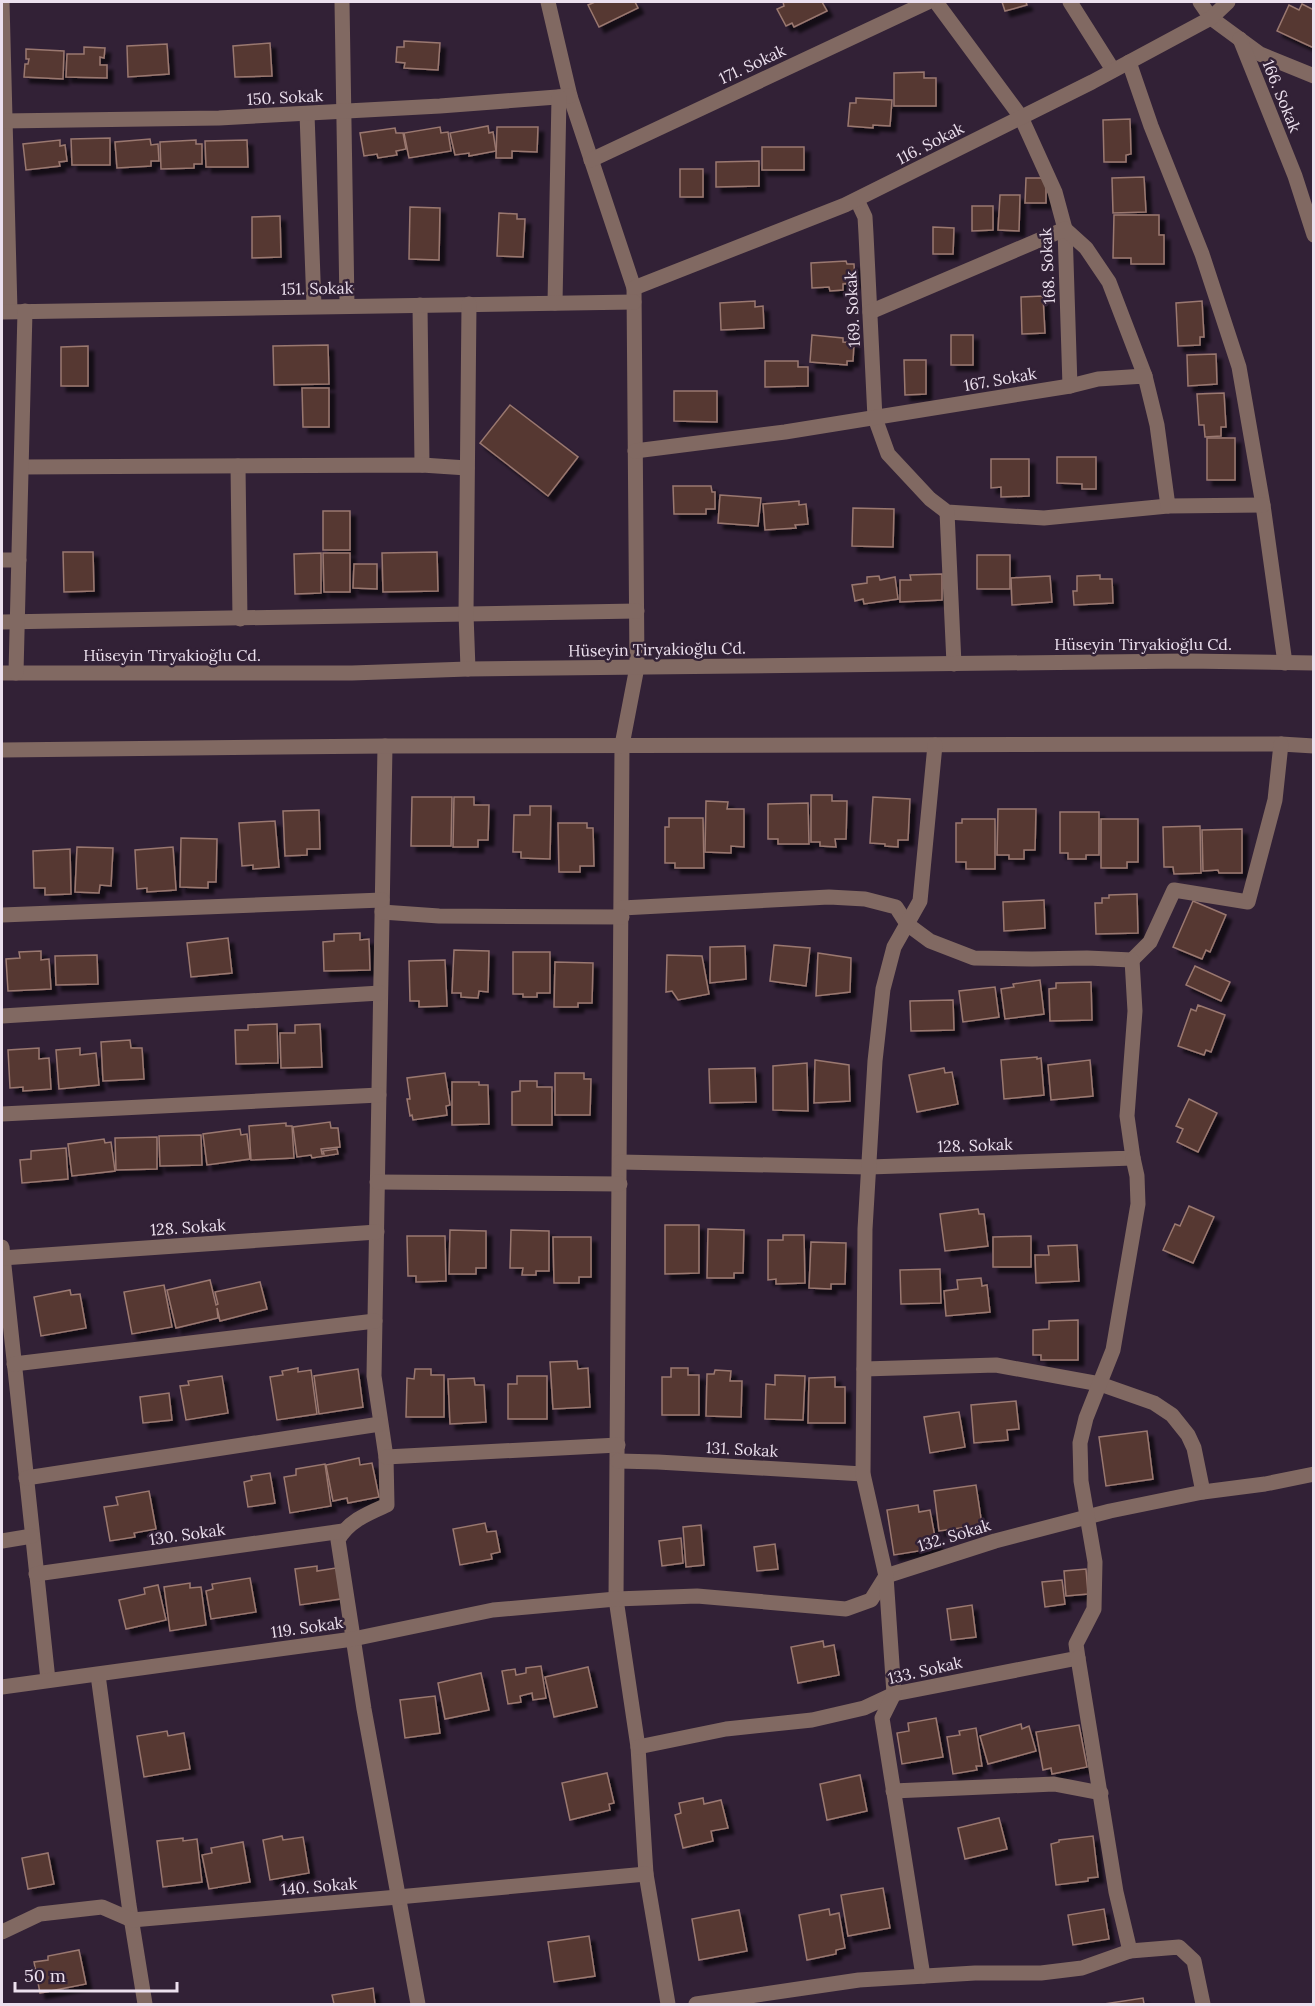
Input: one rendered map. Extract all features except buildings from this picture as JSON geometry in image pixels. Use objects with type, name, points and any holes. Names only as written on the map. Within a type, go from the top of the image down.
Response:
[{"type":"street","points":[[2,2],[6,311]]},
{"type":"street","points":[[342,2],[347,305]]},
{"type":"street","points":[[548,2],[564,96],[555,303]]},
{"type":"street","name":"171. Sokak","points":[[591,160],[928,2]]},
{"type":"street","name":"168. Sokak","points":[[936,2],[1021,117],[1055,192],[1065,229],[1070,386]]},
{"type":"street","points":[[1070,2],[1113,70]]},
{"type":"street","points":[[1200,2],[1210,18],[1260,54],[1314,76]]},
{"type":"street","name":"116. Sokak","points":[[634,295],[857,200],[1129,62],[1210,18],[1228,2]]},
{"type":"street","name":"166. Sokak","points":[[1240,39],[1295,176],[1314,235]]},
{"type":"street","points":[[1129,62],[1151,126],[1202,254],[1239,367],[1263,505],[1285,663]]},
{"type":"street","points":[[564,96],[591,160],[634,295],[637,667],[622,746],[616,1599],[638,1747],[646,1874],[669,2004]]},
{"type":"street","name":"150. Sokak","points":[[3,121],[219,118],[345,112],[564,96]]},
{"type":"street","points":[[307,114],[314,306]]},
{"type":"street","name":"169. Sokak","points":[[857,200],[865,217],[875,418],[888,454],[930,499],[947,512]]},
{"type":"street","points":[[870,312],[1065,229],[1086,248],[1109,282],[1145,376],[1157,425],[1168,506]]},
{"type":"street","name":"151. Sokak","points":[[6,311],[555,303],[634,295]]},
{"type":"street","points":[[468,669],[466,614],[469,304]]},
{"type":"street","points":[[420,305],[422,465]]},
{"type":"street","points":[[9,673],[18,622],[25,311]]},
{"type":"street","name":"167. Sokak","points":[[635,451],[785,432],[1070,386],[1098,379],[1145,376]]},
{"type":"street","points":[[22,467],[422,465],[467,468]]},
{"type":"street","points":[[238,466],[240,619]]},
{"type":"street","points":[[954,664],[947,512],[1044,518],[1168,506],[1263,505]]},
{"type":"street","points":[[2,560],[19,560]]},
{"type":"street","points":[[2,622],[637,611]]},
{"type":"street","name":"Hüseyin Tiryakioğlu Cd.","points":[[9,673],[352,673],[468,669],[1186,661],[1314,663]]},
{"type":"street","points":[[1130,1951],[1116,1892],[1076,1644],[1094,1609],[1095,1562],[1081,1480],[1080,1443],[1086,1418],[1113,1350],[1138,1204],[1137,1176],[1127,1116],[1135,1011],[1132,960],[1150,942],[1174,890],[1248,902],[1275,800],[1281,744]]},
{"type":"street","points":[[2,750],[385,746],[1281,744],[1314,746]]},
{"type":"street","points":[[923,1976],[882,1718],[894,1694],[886,1576],[863,1474],[865,1229],[875,1061],[883,989],[894,947],[920,901],[935,745]]},
{"type":"street","points":[[385,746],[374,1376],[386,1457],[387,1505],[358,1518],[343,1531],[338,1540],[364,1709],[418,2004]]},
{"type":"street","points":[[2,915],[382,906],[439,916],[622,913],[829,897],[865,899],[896,907],[907,924],[930,941],[974,958],[1087,957],[1132,960]]},
{"type":"street","points":[[2,1016],[380,993]]},
{"type":"street","points":[[2,1114],[379,1095]]},
{"type":"street","name":"128. Sokak","points":[[620,1162],[869,1167],[1133,1158]]},
{"type":"street","points":[[377,1182],[620,1184]]},
{"type":"street","name":"128. Sokak","points":[[2,1254],[376,1232]]},
{"type":"street","points":[[2,1254],[48,1680]]},
{"type":"street","points":[[14,1364],[375,1321]]},
{"type":"street","points":[[864,1369],[996,1365],[1100,1384],[1154,1403],[1164,1408],[1180,1423],[1188,1435],[1194,1448],[1203,1492]]},
{"type":"street","points":[[26,1478],[380,1424]]},
{"type":"street","points":[[386,1457],[618,1445]]},
{"type":"street","name":"131. Sokak","points":[[618,1461],[863,1474]]},
{"type":"street","name":"132. Sokak","points":[[886,1576],[995,1541],[1088,1517],[1203,1492],[1265,1484],[1314,1474]]},
{"type":"street","name":"130. Sokak","points":[[36,1574],[343,1531]]},
{"type":"street","points":[[2,1542],[32,1536]]},
{"type":"street","points":[[616,1599],[697,1596],[846,1610],[871,1600],[886,1576]]},
{"type":"street","name":"119. Sokak","points":[[2,1687],[353,1639],[493,1610],[616,1599]]},
{"type":"street","name":"133. Sokak","points":[[638,1747],[726,1729],[812,1720],[864,1708],[894,1694],[1078,1658]]},
{"type":"street","points":[[98,1675],[145,2004]]},
{"type":"street","points":[[893,1791],[1054,1784],[1101,1793]]},
{"type":"street","name":"140. Sokak","points":[[2,1932],[40,1914],[102,1907],[132,1920],[646,1874]]},
{"type":"street","points":[[696,2004],[859,1980],[975,1973],[1041,1973],[1082,1968],[1130,1951],[1179,1947],[1194,1961],[1203,2004]]}]
